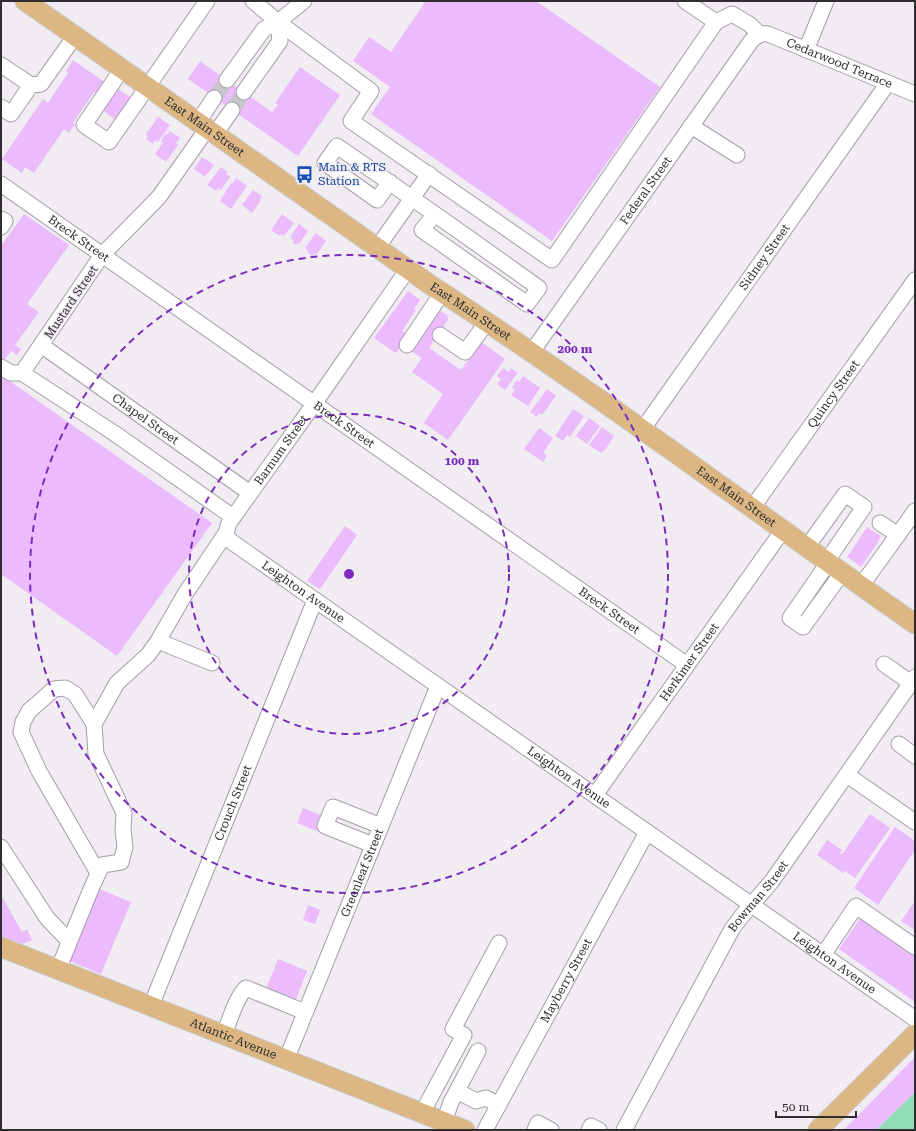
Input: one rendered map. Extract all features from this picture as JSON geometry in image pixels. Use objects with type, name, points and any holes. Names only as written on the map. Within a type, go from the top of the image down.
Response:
[{"type":"main road","name":"East Main Street","points":[[25,1],[377,248],[487,322],[642,430],[915,624]]},
{"type":"main road","name":"Atlantic Avenue","points":[[1,947],[465,1130]]},
{"type":"main road","points":[[818,1130],[915,1034]]},
{"type":"street","points":[[122,69],[84,125],[109,142],[207,1]]},
{"type":"street","points":[[253,1],[278,22],[371,91],[351,120],[425,180],[552,260],[716,22],[732,14],[762,34]]},
{"type":"street","points":[[227,80],[264,29],[278,22],[304,1]]},
{"type":"street","points":[[685,1],[716,22]]},
{"type":"street","points":[[806,50],[826,1]]},
{"type":"street","points":[[244,92],[280,41],[278,22]]},
{"type":"street","name":"Cedarwood Terrace","points":[[762,34],[768,34],[915,94]]},
{"type":"street","name":"Federal Street","points":[[531,353],[752,40],[762,34]]},
{"type":"street","points":[[1,65],[31,85],[41,84],[75,36]]},
{"type":"street","name":"Sidney Street","points":[[642,430],[888,83]]},
{"type":"street","points":[[1,107],[11,114],[31,85]]},
{"type":"street","points":[[206,128],[214,98]]},
{"type":"street","points":[[206,128],[232,110]]},
{"type":"street","points":[[691,126],[737,155]]},
{"type":"street","name":"Mustard Street","points":[[22,373],[102,255],[159,197],[206,128]]},
{"type":"street","points":[[377,248],[425,180]]},
{"type":"street","points":[[390,182],[539,288],[527,304],[422,230],[434,214]]},
{"type":"street","name":"Breck Street","points":[[1,184],[687,665]]},
{"type":"street","points":[[1,219],[5,222],[1,227]]},
{"type":"street","name":"Barnum Street","points":[[94,724],[117,683],[148,655],[158,642],[185,594],[226,533],[229,523],[233,517],[408,269]]},
{"type":"street","name":"Quincy Street","points":[[752,508],[915,280]]},
{"type":"street","points":[[407,345],[442,293]]},
{"type":"street","points":[[440,335],[465,352],[487,322]]},
{"type":"street","name":"Chapel Street","points":[[41,345],[250,493]]},
{"type":"street","points":[[1,367],[11,373],[22,373],[114,433],[233,517]]},
{"type":"street","points":[[807,547],[845,494],[864,507],[832,566]]},
{"type":"street","points":[[861,586],[915,511]]},
{"type":"street","points":[[880,523],[898,535]]},
{"type":"street","name":"Herkimer Street","points":[[595,795],[783,530]]},
{"type":"street","name":"Leighton Avenue","points":[[226,533],[227,537],[232,542],[915,1019]]},
{"type":"street","name":"Crouch Street","points":[[150,1006],[315,600]]},
{"type":"street","points":[[158,642],[212,662]]},
{"type":"street","points":[[884,664],[913,680]]},
{"type":"street","name":"Bowman Street","points":[[624,1130],[732,929],[772,882],[913,680]]},
{"type":"street","name":"Greenleaf Street","points":[[286,1060],[438,686]]},
{"type":"street","points":[[58,970],[98,873],[102,866],[121,862],[125,847],[123,830],[124,813],[96,754],[94,724],[75,694],[65,688],[54,689],[29,711],[23,722],[21,732],[39,771],[98,873]]},
{"type":"street","points":[[899,744],[915,756]]},
{"type":"street","points":[[847,775],[915,822]]},
{"type":"street","points":[[373,845],[325,826],[333,807],[381,826]]},
{"type":"street","name":"Mayberry Street","points":[[485,1130],[647,832]]},
{"type":"street","points":[[1,847],[47,918],[70,941]]},
{"type":"street","points":[[823,955],[856,906],[915,947]]},
{"type":"street","points":[[422,1113],[464,1035],[452,1029],[499,943]]},
{"type":"street","points":[[224,1035],[237,1002],[246,988],[305,1012]]},
{"type":"street","points":[[444,1122],[451,1102],[478,1051]]},
{"type":"street","points":[[457,1091],[476,1101],[486,1098],[499,1105]]},
{"type":"street","points":[[535,1130],[538,1123],[551,1130]]},
{"type":"street","points":[[589,1130],[592,1126],[599,1130]]},
{"type":"green space","points":[[915,1092],[915,1130],[876,1130]]},
{"type":"building","points":[[426,1],[536,1],[660,87],[552,241],[371,114],[390,87],[353,61],[369,37],[391,52]]},
{"type":"building","points":[[73,60],[106,83],[98,94],[94,92],[73,123],[75,124],[69,133],[64,129],[34,173],[25,167],[22,173],[2,159],[43,99],[48,103],[68,73],[66,71]]},
{"type":"building","points":[[200,61],[272,112],[278,105],[275,103],[300,67],[340,95],[298,156],[188,79]]},
{"type":"building","points":[[117,88],[134,100],[119,122],[102,110]]},
{"type":"building","points":[[158,117],[170,125],[158,142],[155,140],[153,144],[146,139],[148,136],[146,134]]},
{"type":"building","points":[[170,131],[180,138],[176,143],[178,145],[166,162],[155,154],[163,143],[161,141],[165,134],[167,135]]},
{"type":"building","points":[[202,157],[214,165],[205,177],[194,169]]},
{"type":"building","points":[[221,167],[228,172],[226,174],[230,177],[221,190],[218,188],[216,191],[207,185]]},
{"type":"building","points":[[236,178],[247,186],[231,209],[220,201],[231,183],[232,184]]},
{"type":"building","points":[[253,190],[262,196],[252,213],[242,205]]},
{"type":"building","points":[[24,214],[69,245],[27,304],[39,312],[15,345],[21,349],[17,355],[11,351],[4,360],[1,358],[1,246]]},
{"type":"building","points":[[282,214],[294,223],[284,236],[281,234],[280,236],[271,230]]},
{"type":"building","points":[[299,224],[308,231],[299,244],[297,243],[296,245],[290,237]]},
{"type":"building","points":[[316,233],[326,241],[316,255],[314,253],[312,256],[305,248]]},
{"type":"building","points":[[408,291],[420,300],[414,309],[416,310],[402,331],[408,335],[397,352],[394,352],[374,338]]},
{"type":"building","points":[[439,310],[447,315],[448,320],[429,348],[461,370],[481,342],[505,359],[448,440],[424,423],[443,394],[412,372],[422,358],[410,350]]},
{"type":"building","points":[[503,368],[509,372],[511,368],[518,373],[505,390],[497,384],[501,379],[497,376]]},
{"type":"building","points":[[1,375],[212,523],[117,656],[1,574]]},
{"type":"building","points":[[523,376],[540,388],[528,406],[511,395],[515,390],[512,388],[517,380],[519,382]]},
{"type":"building","points":[[547,389],[556,396],[542,415],[539,413],[537,417],[530,412]]},
{"type":"building","points":[[573,409],[584,416],[570,437],[567,435],[563,441],[555,436]]},
{"type":"building","points":[[589,418],[600,426],[587,444],[576,436]]},
{"type":"building","points":[[602,427],[614,436],[605,450],[601,453],[589,445]]},
{"type":"building","points":[[539,428],[553,438],[543,453],[547,455],[543,462],[524,449]]},
{"type":"building","points":[[345,526],[357,535],[320,589],[307,581]]},
{"type":"building","points":[[867,527],[881,536],[861,567],[847,557]]},
{"type":"building","points":[[303,808],[323,816],[317,831],[297,823]]},
{"type":"building","points":[[870,814],[890,828],[855,878],[845,871],[843,873],[817,855],[827,840],[842,850],[840,853],[842,854]]},
{"type":"building","points":[[895,827],[915,841],[915,850],[878,905],[854,888]]},
{"type":"building","points":[[97,888],[131,902],[101,974],[67,960]]},
{"type":"building","points":[[1,895],[22,932],[27,929],[32,940],[23,944],[1,936]]},
{"type":"building","points":[[915,901],[915,930],[901,921]]},
{"type":"building","points":[[308,905],[320,910],[315,924],[303,920]]},
{"type":"building","points":[[861,917],[915,955],[915,1002],[839,949]]},
{"type":"building","points":[[278,959],[307,971],[294,1005],[264,994]]},
{"type":"building","points":[[915,1057],[915,1092],[876,1130],[844,1130]]},
{"type":"tunnel","points":[[214,98],[227,80]]},
{"type":"tunnel","points":[[232,110],[244,92]]},
{"type":"place","name":"Main & RTS Station","points":[[305,174]]}]
